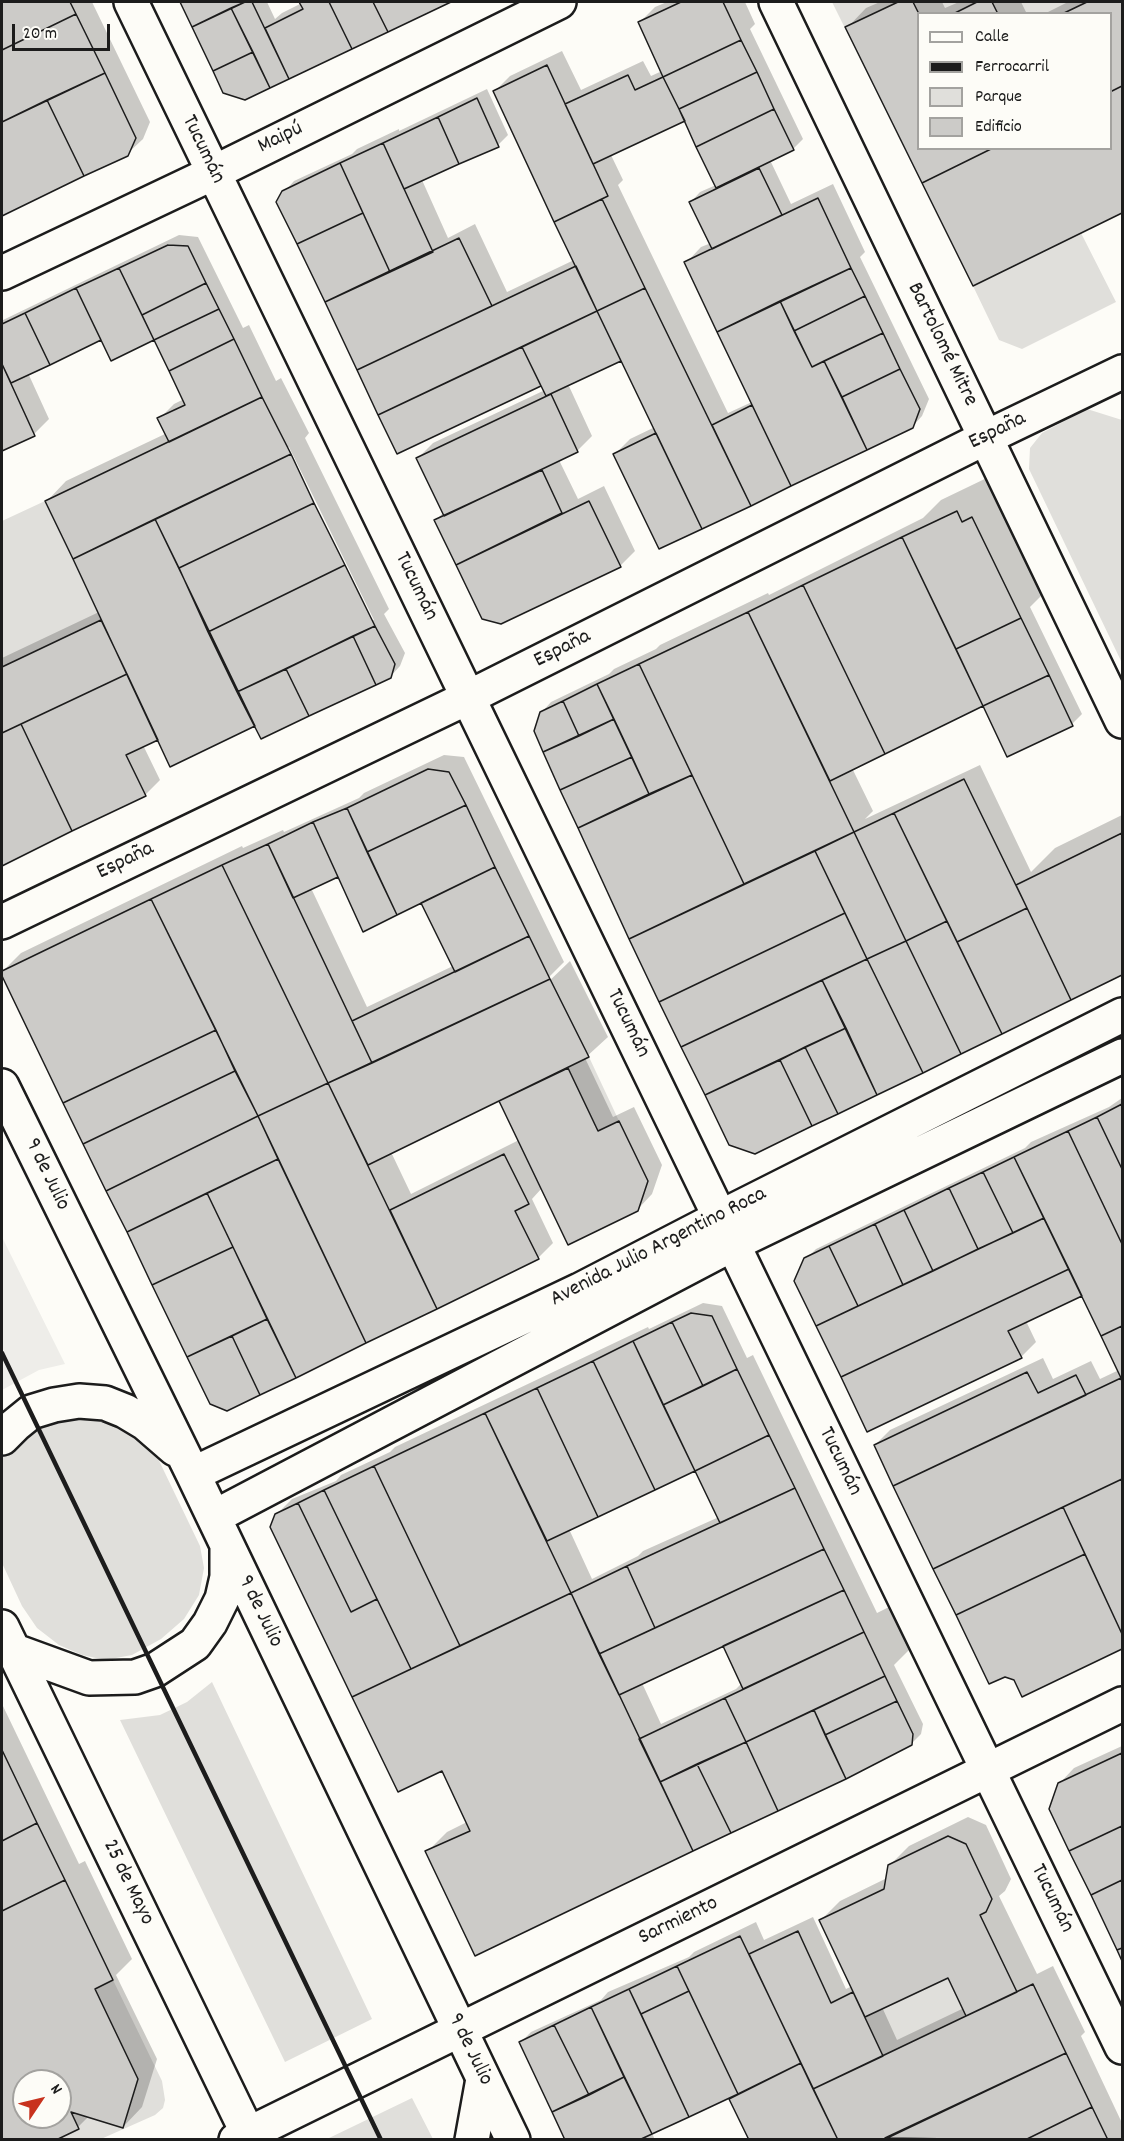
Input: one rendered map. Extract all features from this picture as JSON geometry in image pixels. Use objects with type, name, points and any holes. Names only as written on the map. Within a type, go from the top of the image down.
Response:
[{"type":"street","name":"Tucumán","points":[[131,2],[1122,2047]]},
{"type":"street","name":"Maipú","points":[[2,273],[213,173],[559,2]]},
{"type":"street","name":"Bartolomé Mitre","points":[[777,2],[1122,721]]},
{"type":"street","name":"España","points":[[2,922],[469,697],[985,438],[1122,372]]},
{"type":"street","name":"Avenida Julio Argentino Roca","points":[[214,1517],[727,1230],[1122,1015]]},
{"type":"street","name":"Avenida Julio Argentino Roca","points":[[188,1465],[580,1290],[727,1230],[1122,1056]]},
{"type":"street","name":"9 de Julio","points":[[2,1086],[214,1517],[513,2139]]},
{"type":"street","points":[[2,1438],[31,1413],[54,1405],[79,1401],[105,1403],[145,1423],[188,1465]]},
{"type":"street","points":[[8,1639],[89,1678],[135,1677],[155,1670],[195,1644],[210,1623],[222,1599],[227,1577],[227,1547]]},
{"type":"street","name":"25 de Mayo","points":[[8,1639],[245,2137]]},
{"type":"street","name":"Sarmiento","points":[[245,2137],[1122,1704]]},
{"type":"street","points":[[472,2139],[483,2079]]},
{"type":"shaded area","points":[[2,1237],[65,1364],[39,1370],[2,1390]]},
{"type":"green space","points":[[832,2],[1122,2],[1122,86],[1112,91],[1112,12],[917,12],[917,150],[922,183]]},
{"type":"green space","points":[[1081,233],[1116,302],[1022,349],[999,340],[973,286]]},
{"type":"green space","points":[[1087,409],[1122,420],[1122,663],[1029,469],[1030,448],[1042,433]]},
{"type":"green space","points":[[45,501],[101,620],[2,667],[2,521]]},
{"type":"green space","points":[[589,1057],[619,1121],[598,1131],[568,1068]]},
{"type":"green space","points":[[85,1414],[109,1417],[152,1446],[200,1546],[204,1568],[199,1595],[184,1619],[161,1639],[132,1655],[105,1660],[82,1655],[59,1645],[37,1628],[22,1606],[2,1563],[2,1459],[10,1446],[27,1433],[56,1420]]},
{"type":"green space","points":[[212,1682],[372,2019],[285,2062],[120,1720],[160,1715],[187,1702]]},
{"type":"green space","points":[[948,1978],[966,2016],[883,2056],[865,2017]]},
{"type":"green space","points":[[113,1980],[162,2081],[165,2100],[163,2108],[155,2115],[101,2139],[56,2140],[62,2129],[72,2129],[72,2112],[123,2128],[138,2079],[95,1989]]},
{"type":"green space","points":[[412,2098],[433,2139],[327,2139]]},
{"type":"building","points":[[2,2],[70,2],[76,14],[2,50]]},
{"type":"building","points":[[180,2],[245,2],[192,27]]},
{"type":"building","points":[[245,2],[252,2],[289,79],[270,88],[231,8]]},
{"type":"building","points":[[299,2],[329,2],[352,49],[289,79],[265,28],[303,9]]},
{"type":"building","points":[[329,2],[373,2],[388,32],[352,49]]},
{"type":"building","points":[[373,2],[451,2],[388,32]]},
{"type":"building","points":[[681,2],[723,2],[741,40],[663,77],[638,22]]},
{"type":"building","points":[[898,2],[913,2],[918,12],[917,150],[989,150],[922,183],[845,27]]},
{"type":"building","points":[[977,2],[992,2],[997,12],[957,12]]},
{"type":"building","points":[[1087,2],[1122,2],[1122,86],[1112,91],[1112,12],[1066,12]]},
{"type":"building","points":[[231,8],[253,52],[213,71],[192,27]]},
{"type":"building","points":[[76,14],[105,73],[2,122],[2,50]]},
{"type":"building","points":[[741,40],[757,72],[679,109],[663,77]]},
{"type":"building","points":[[253,52],[270,88],[245,100],[223,93],[213,71]]},
{"type":"building","points":[[547,65],[608,196],[554,222],[493,91]]},
{"type":"building","points":[[757,72],[774,109],[696,147],[679,109]]},
{"type":"building","points":[[105,73],[136,138],[128,156],[84,176],[47,100]]},
{"type":"building","points":[[628,75],[635,90],[663,77],[685,121],[593,164],[565,104]]},
{"type":"building","points":[[1122,86],[1122,213],[973,286],[922,183],[989,150],[1112,150],[1112,91]]},
{"type":"building","points":[[477,98],[499,147],[459,164],[438,117]]},
{"type":"building","points":[[47,100],[84,176],[2,216],[2,122]]},
{"type":"building","points":[[774,109],[794,150],[716,188],[696,147]]},
{"type":"building","points":[[438,117],[459,164],[404,189],[383,143]]},
{"type":"building","points":[[383,143],[433,252],[390,272],[340,163]]},
{"type":"building","points":[[340,163],[363,213],[297,244],[276,202],[282,191]]},
{"type":"building","points":[[759,168],[782,215],[712,249],[689,202]]},
{"type":"building","points":[[818,198],[851,268],[717,332],[684,262]]},
{"type":"building","points":[[602,199],[645,288],[597,311],[554,222]]},
{"type":"building","points":[[363,213],[390,272],[325,302],[297,244]]},
{"type":"building","points":[[459,238],[492,306],[357,370],[325,302]]},
{"type":"building","points":[[168,245],[188,246],[206,283],[142,315],[119,268]]},
{"type":"building","points":[[576,266],[597,311],[378,415],[357,370]]},
{"type":"building","points":[[119,268],[154,340],[111,361],[76,288]]},
{"type":"building","points":[[851,268],[865,296],[794,331],[780,301]]},
{"type":"building","points":[[206,283],[219,309],[154,340],[142,315]]},
{"type":"building","points":[[76,288],[101,340],[50,365],[25,313]]},
{"type":"building","points":[[645,288],[751,506],[702,529],[597,311]]},
{"type":"building","points":[[865,296],[883,333],[812,367],[794,331]]},
{"type":"building","points":[[780,301],[812,367],[824,361],[867,450],[791,486],[717,332]]},
{"type":"building","points":[[219,309],[234,339],[169,371],[154,340]]},
{"type":"building","points":[[597,311],[621,361],[546,396],[522,347]]},
{"type":"building","points":[[25,313],[50,365],[11,383],[2,364],[2,324]]},
{"type":"building","points":[[883,333],[900,369],[842,397],[824,361]]},
{"type":"building","points":[[234,339],[262,397],[169,442],[157,418],[185,405],[169,371]]},
{"type":"building","points":[[522,347],[541,386],[397,454],[378,415]]},
{"type":"building","points":[[2,364],[35,436],[2,451]]},
{"type":"building","points":[[900,369],[920,409],[913,428],[867,450],[842,397]]},
{"type":"building","points":[[551,394],[578,452],[444,516],[416,458]]},
{"type":"building","points":[[262,397],[291,454],[73,559],[45,501]]},
{"type":"building","points":[[752,405],[791,486],[751,506],[712,425]]},
{"type":"building","points":[[656,433],[702,529],[659,549],[613,454]]},
{"type":"building","points":[[291,454],[314,503],[179,568],[155,519]]},
{"type":"building","points":[[542,470],[562,513],[456,565],[434,520]]},
{"type":"building","points":[[589,501],[621,567],[501,624],[482,619],[456,565]]},
{"type":"building","points":[[314,503],[345,565],[208,632],[179,568]]},
{"type":"building","points":[[957,511],[962,522],[972,517],[1021,618],[956,649],[902,537]]},
{"type":"building","points":[[155,519],[255,726],[170,767],[73,559]]},
{"type":"building","points":[[902,537],[983,706],[885,754],[803,585]]},
{"type":"building","points":[[345,565],[375,626],[237,692],[208,632]]},
{"type":"building","points":[[803,585],[885,754],[830,781],[748,612]]},
{"type":"building","points":[[748,612],[854,832],[744,884],[639,664]]},
{"type":"building","points":[[1021,618],[1049,675],[983,706],[956,649]]},
{"type":"building","points":[[101,620],[127,674],[2,733],[2,667]]},
{"type":"building","points":[[375,626],[395,664],[391,678],[376,685],[353,636]]},
{"type":"building","points":[[353,636],[376,685],[309,716],[286,669]]},
{"type":"building","points":[[639,664],[692,775],[649,794],[597,684]]},
{"type":"building","points":[[286,669],[309,716],[261,739],[237,692]]},
{"type":"building","points":[[127,674],[158,740],[126,755],[146,796],[72,831],[21,724]]},
{"type":"building","points":[[1049,675],[1073,726],[1007,757],[983,706]]},
{"type":"building","points":[[597,684],[614,719],[579,736],[563,701]]},
{"type":"building","points":[[563,701],[579,736],[543,752],[534,731],[540,712]]},
{"type":"building","points":[[614,719],[632,757],[560,790],[543,752]]},
{"type":"building","points":[[21,724],[72,831],[2,866],[2,733]]},
{"type":"building","points":[[632,757],[649,794],[578,828],[560,790]]},
{"type":"building","points":[[428,769],[449,772],[466,805],[367,852],[347,808]]},
{"type":"building","points":[[692,775],[744,884],[629,939],[578,828]]},
{"type":"building","points":[[964,779],[1027,908],[957,942],[894,813]]},
{"type":"building","points":[[466,805],[495,867],[397,915],[367,852]]},
{"type":"building","points":[[347,808],[397,915],[363,932],[313,822]]},
{"type":"building","points":[[894,813],[947,921],[906,941],[854,832]]},
{"type":"building","points":[[313,822],[338,877],[293,898],[268,844]]},
{"type":"building","points":[[854,832],[906,941],[867,959],[815,851]]},
{"type":"building","points":[[1122,833],[1122,975],[1071,1000],[1016,885]]},
{"type":"building","points":[[268,844],[372,1063],[328,1083],[222,865]]},
{"type":"building","points":[[815,851],[845,913],[659,1002],[629,939]]},
{"type":"building","points":[[222,865],[328,1083],[258,1116],[151,899]]},
{"type":"building","points":[[495,867],[529,936],[455,972],[421,903]]},
{"type":"building","points":[[151,899],[216,1030],[63,1103],[2,976],[2,971]]},
{"type":"building","points":[[1027,908],[1071,1000],[1002,1034],[957,942]]},
{"type":"building","points":[[845,913],[867,959],[681,1047],[659,1002]]},
{"type":"building","points":[[947,921],[1002,1034],[961,1054],[906,941]]},
{"type":"building","points":[[529,936],[550,979],[372,1063],[352,1021]]},
{"type":"building","points":[[906,941],[961,1054],[923,1073],[867,959]]},
{"type":"building","points":[[867,959],[923,1073],[877,1095],[822,980]]},
{"type":"building","points":[[550,979],[589,1057],[368,1165],[328,1083]]},
{"type":"building","points":[[822,980],[846,1028],[705,1095],[681,1047]]},
{"type":"building","points":[[846,1028],[877,1095],[838,1114],[805,1047]]},
{"type":"building","points":[[216,1030],[235,1071],[83,1144],[63,1103]]},
{"type":"building","points":[[805,1047],[838,1114],[812,1126],[780,1060]]},
{"type":"building","points":[[780,1060],[812,1126],[755,1154],[729,1145],[705,1095]]},
{"type":"building","points":[[568,1068],[598,1131],[619,1121],[648,1181],[638,1211],[568,1245],[499,1101]]},
{"type":"building","points":[[235,1071],[258,1116],[106,1191],[83,1144]]},
{"type":"building","points":[[328,1083],[437,1309],[366,1343],[258,1116]]},
{"type":"building","points":[[1122,1104],[1122,1169],[1097,1117]]},
{"type":"building","points":[[258,1116],[278,1159],[127,1232],[106,1191]]},
{"type":"building","points":[[1097,1117],[1122,1169],[1122,1244],[1068,1131]]},
{"type":"building","points":[[1068,1131],[1122,1244],[1122,1326],[1101,1336],[1014,1157]]},
{"type":"building","points":[[504,1154],[529,1204],[515,1211],[539,1259],[437,1309],[390,1210]]},
{"type":"building","points":[[1014,1157],[1044,1218],[1013,1233],[983,1172]]},
{"type":"building","points":[[278,1159],[366,1343],[296,1378],[207,1193]]},
{"type":"building","points":[[983,1172],[1013,1233],[978,1249],[949,1188]]},
{"type":"building","points":[[949,1188],[978,1249],[933,1271],[904,1210]]},
{"type":"building","points":[[207,1193],[233,1247],[152,1285],[127,1232]]},
{"type":"building","points":[[904,1210],[933,1271],[903,1285],[875,1224]]},
{"type":"building","points":[[1044,1218],[1069,1269],[841,1377],[816,1326]]},
{"type":"building","points":[[875,1224],[903,1285],[858,1306],[829,1246]]},
{"type":"building","points":[[829,1246],[858,1306],[816,1326],[794,1281],[804,1258]]},
{"type":"building","points":[[233,1247],[267,1319],[187,1357],[152,1285]]},
{"type":"building","points":[[1069,1269],[1082,1296],[1008,1331],[1022,1358],[867,1432],[841,1377]]},
{"type":"building","points":[[691,1313],[712,1316],[737,1369],[703,1386],[672,1322]]},
{"type":"building","points":[[267,1319],[296,1378],[260,1395],[232,1336]]},
{"type":"building","points":[[672,1322],[703,1386],[663,1405],[633,1341]]},
{"type":"building","points":[[1122,1326],[1122,1377],[1121,1378],[1101,1336]]},
{"type":"building","points":[[232,1336],[260,1395],[227,1411],[210,1404],[187,1357]]},
{"type":"building","points":[[633,1341],[695,1471],[655,1490],[593,1361]]},
{"type":"building","points":[[593,1361],[655,1490],[598,1517],[537,1388]]},
{"type":"building","points":[[737,1369],[769,1435],[695,1471],[663,1405]]},
{"type":"building","points":[[1027,1372],[1038,1393],[1076,1375],[1086,1395],[893,1486],[874,1445]]},
{"type":"building","points":[[1121,1378],[1122,1479],[933,1569],[893,1486]]},
{"type":"building","points":[[537,1388],[598,1517],[547,1541],[485,1413]]},
{"type":"building","points":[[485,1413],[571,1593],[460,1646],[374,1466]]},
{"type":"building","points":[[769,1435],[795,1488],[720,1523],[695,1471]]},
{"type":"building","points":[[374,1466],[460,1646],[411,1669],[324,1490]]},
{"type":"building","points":[[1122,1479],[1122,1634],[1063,1507]]},
{"type":"building","points":[[795,1488],[824,1549],[655,1628],[627,1566]]},
{"type":"building","points":[[324,1490],[377,1599],[351,1612],[298,1503]]},
{"type":"building","points":[[298,1503],[351,1612],[377,1599],[411,1669],[352,1697],[270,1527],[275,1514]]},
{"type":"building","points":[[1063,1507],[1085,1554],[956,1615],[933,1569]]},
{"type":"building","points":[[824,1549],[844,1590],[619,1695],[599,1654]]},
{"type":"building","points":[[1085,1554],[1122,1634],[1122,1649],[1022,1697],[1014,1680],[1005,1677],[989,1684],[956,1615]]},
{"type":"building","points":[[627,1566],[655,1628],[599,1654],[571,1593]]},
{"type":"building","points":[[844,1590],[864,1632],[743,1689],[723,1646]]},
{"type":"building","points":[[571,1593],[693,1851],[475,1956],[425,1851],[470,1831],[442,1771],[398,1792],[352,1697]]},
{"type":"building","points":[[864,1632],[885,1676],[746,1742],[725,1698]]},
{"type":"building","points":[[885,1676],[897,1701],[825,1735],[814,1710]]},
{"type":"building","points":[[725,1698],[746,1742],[660,1782],[639,1739]]},
{"type":"building","points":[[897,1701],[913,1734],[912,1745],[846,1779],[825,1735]]},
{"type":"building","points":[[814,1710],[846,1779],[778,1811],[746,1742]]},
{"type":"building","points":[[746,1742],[778,1811],[731,1833],[697,1764]]},
{"type":"building","points":[[2,1750],[37,1823],[2,1841]]},
{"type":"building","points":[[1122,1753],[1122,1826],[1069,1851],[1049,1809],[1058,1783]]},
{"type":"building","points":[[697,1764],[731,1833],[693,1851],[660,1782]]},
{"type":"building","points":[[37,1823],[65,1880],[2,1911],[2,1841]]},
{"type":"building","points":[[1122,1826],[1122,1880],[1091,1895],[1069,1851]]},
{"type":"building","points":[[948,1836],[966,1844],[992,1899],[986,1912],[980,1915],[1017,1992],[966,2016],[948,1978],[865,2017],[819,1920],[884,1889],[888,1865]]},
{"type":"building","points":[[65,1880],[113,1980],[95,1989],[138,2079],[123,2128],[72,2112],[72,2069],[12,2069],[12,2129],[72,2129],[72,2114],[79,2129],[56,2140],[2,2140],[2,1911]]},
{"type":"building","points":[[1122,1880],[1122,1948],[1117,1950],[1091,1895]]},
{"type":"building","points":[[798,1931],[831,2003],[853,1992],[883,2056],[813,2089],[749,1954]]},
{"type":"building","points":[[740,1936],[801,2063],[738,2094],[677,1966]]},
{"type":"building","points":[[1122,1948],[1122,1961],[1117,1950]]},
{"type":"building","points":[[677,1966],[689,1991],[641,2014],[629,1989]]},
{"type":"building","points":[[1033,1984],[1066,2053],[883,2140],[838,2140],[813,2089]]},
{"type":"building","points":[[629,1989],[689,2117],[652,2134],[591,2007]]},
{"type":"building","points":[[689,1991],[738,2094],[689,2117],[641,2014]]},
{"type":"building","points":[[591,2007],[624,2077],[589,2095],[554,2025]]},
{"type":"building","points":[[554,2025],[589,2095],[552,2112],[519,2042]]},
{"type":"building","points":[[1066,2053],[1092,2107],[1025,2140],[885,2138]]},
{"type":"building","points":[[801,2063],[838,2140],[749,2140],[729,2099]]},
{"type":"building","points":[[624,2077],[652,2134],[639,2140],[565,2140],[552,2112]]},
{"type":"building","points":[[1092,2107],[1108,2140],[1025,2140]]},
{"type":"railway","points":[[2,1353],[381,2140]]}]
